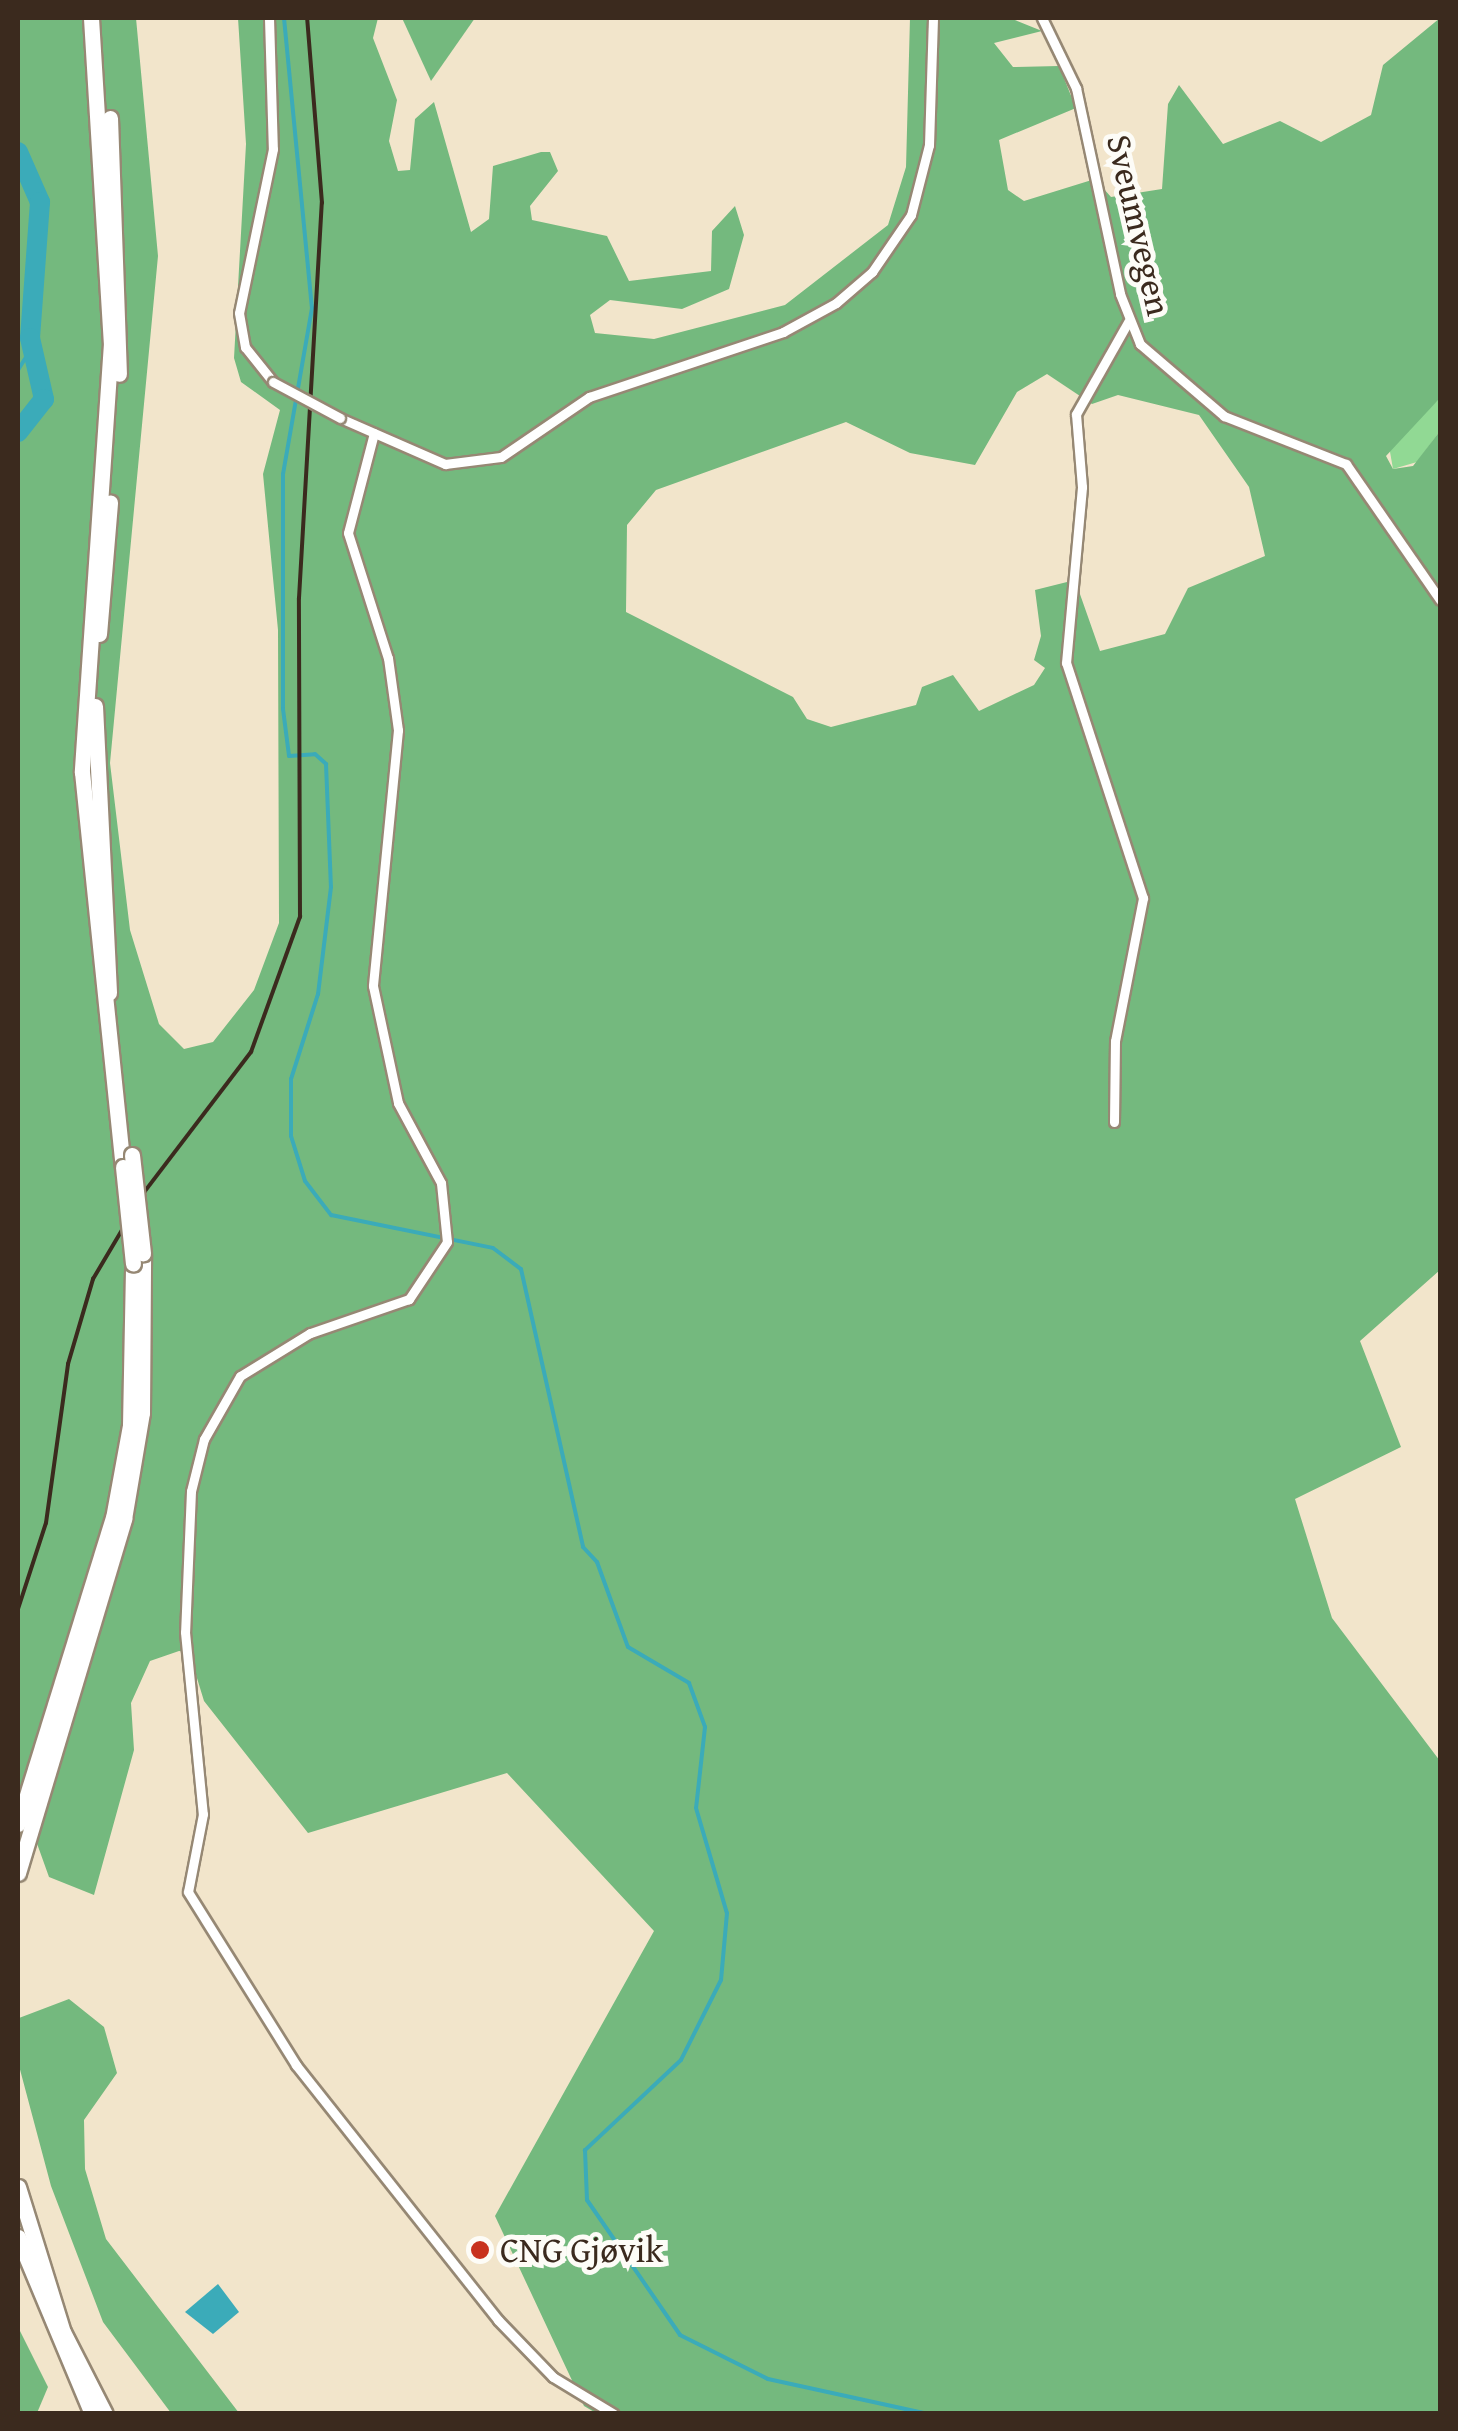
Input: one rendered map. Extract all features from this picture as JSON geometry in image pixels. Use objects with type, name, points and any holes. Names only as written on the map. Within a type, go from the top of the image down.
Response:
[{"type":"highway","points":[[18,1873],[124,1518],[144,1383],[138,1258],[82,772],[111,328],[91,18]]},
{"type":"highway","points":[[102,18],[122,283],[94,786],[127,1161]]},
{"type":"highway","points":[[18,1824],[113,1518],[133,1392],[138,1258]]},
{"type":"highway","points":[[18,2187],[64,2332],[106,2414]]},
{"type":"highway","points":[[18,2237],[92,2414]]},
{"type":"street","points":[[269,18],[273,148],[239,313],[246,346],[274,382],[340,418],[444,464],[502,458],[589,396],[783,332],[836,302],[872,272],[911,215],[928,144],[934,18]]},
{"type":"street","name":"Sveumvegen","points":[[1042,18],[1084,114],[1128,322],[1149,355],[1209,408],[1346,464],[1440,600]]},
{"type":"street","points":[[1114,1122],[1115,1042],[1143,898],[1066,663],[1082,487],[1076,414],[1128,322]]},
{"type":"street","points":[[374,432],[348,533],[388,658],[398,730],[373,986],[398,1102],[441,1183],[447,1242],[409,1299],[310,1333],[240,1376],[204,1438],[191,1491],[185,1632],[203,1814],[188,1892],[296,2065],[498,2320],[553,2378],[614,2414]]},
{"type":"green space","points":[[18,18],[136,18],[158,256],[110,763],[130,930],[159,1024],[184,1049],[213,1042],[254,990],[279,923],[278,630],[263,474],[280,410],[241,382],[234,358],[246,144],[238,18],[378,18],[373,38],[397,100],[389,141],[398,171],[410,170],[415,119],[434,102],[471,232],[489,219],[493,166],[541,152],[550,152],[558,171],[530,206],[532,220],[607,236],[629,281],[711,271],[712,231],[735,206],[744,235],[729,289],[682,309],[610,300],[590,315],[595,333],[654,339],[785,305],[888,225],[906,167],[910,18],[1010,18],[1042,31],[994,43],[1013,67],[1059,66],[1076,108],[999,140],[1008,190],[1024,201],[1095,179],[1111,197],[1162,189],[1168,104],[1179,85],[1223,144],[1280,121],[1321,142],[1371,115],[1383,65],[1440,18],[1440,398],[1386,456],[1393,469],[1413,466],[1440,431],[1440,1270],[1360,1341],[1401,1447],[1295,1499],[1332,1618],[1440,1761],[1440,2413],[596,2413],[584,2406],[495,2216],[654,1931],[507,1773],[308,1833],[204,1701],[189,1652],[179,1651],[150,1661],[131,1703],[134,1750],[94,1895],[49,1877],[35,1838],[18,1828]],"holes":[[[1047,374],[1092,404],[1118,395],[1199,415],[1249,487],[1265,556],[1188,588],[1165,634],[1100,651],[1075,580],[1035,590],[1041,636],[1034,660],[1045,668],[1034,685],[979,711],[953,675],[922,687],[916,705],[831,727],[807,719],[793,697],[626,612],[627,525],[656,490],[846,422],[910,453],[975,465],[1017,392]]]},
{"type":"green space","points":[[402,18],[475,18],[431,81]]},
{"type":"green space","points":[[1440,398],[1440,431],[1417,462],[1393,469],[1389,446]]},
{"type":"green space","points":[[69,1999],[104,2027],[117,2073],[84,2120],[85,2169],[106,2239],[239,2413],[171,2413],[103,2322],[51,2186],[18,2062],[19,2018]]},
{"type":"green space","points":[[18,2327],[48,2387],[37,2413],[18,2413]]},
{"type":"water","points":[[218,2284],[239,2312],[213,2334],[185,2312]]},
{"type":"waterway","points":[[284,18],[312,308],[283,474],[283,709],[289,756],[315,754],[326,764],[331,887],[318,994],[291,1079],[291,1136],[305,1181],[331,1215],[493,1248],[521,1269],[583,1547],[597,1562],[628,1647],[689,1683],[705,1727],[696,1808],[727,1913],[721,1980],[681,2060],[585,2150],[587,2200],[680,2335],[768,2379],[928,2414]]},
{"type":"waterway","points":[[18,152],[40,202],[30,338],[44,399],[18,432]]},
{"type":"waterway","points":[[18,370],[31,349]]},
{"type":"railway","points":[[18,1609],[46,1523],[68,1364],[93,1279],[145,1191],[251,1052],[300,917],[299,598],[322,203],[307,18]]},
{"type":"place","name":"CNG Gjøvik","points":[[480,2250]]}]
